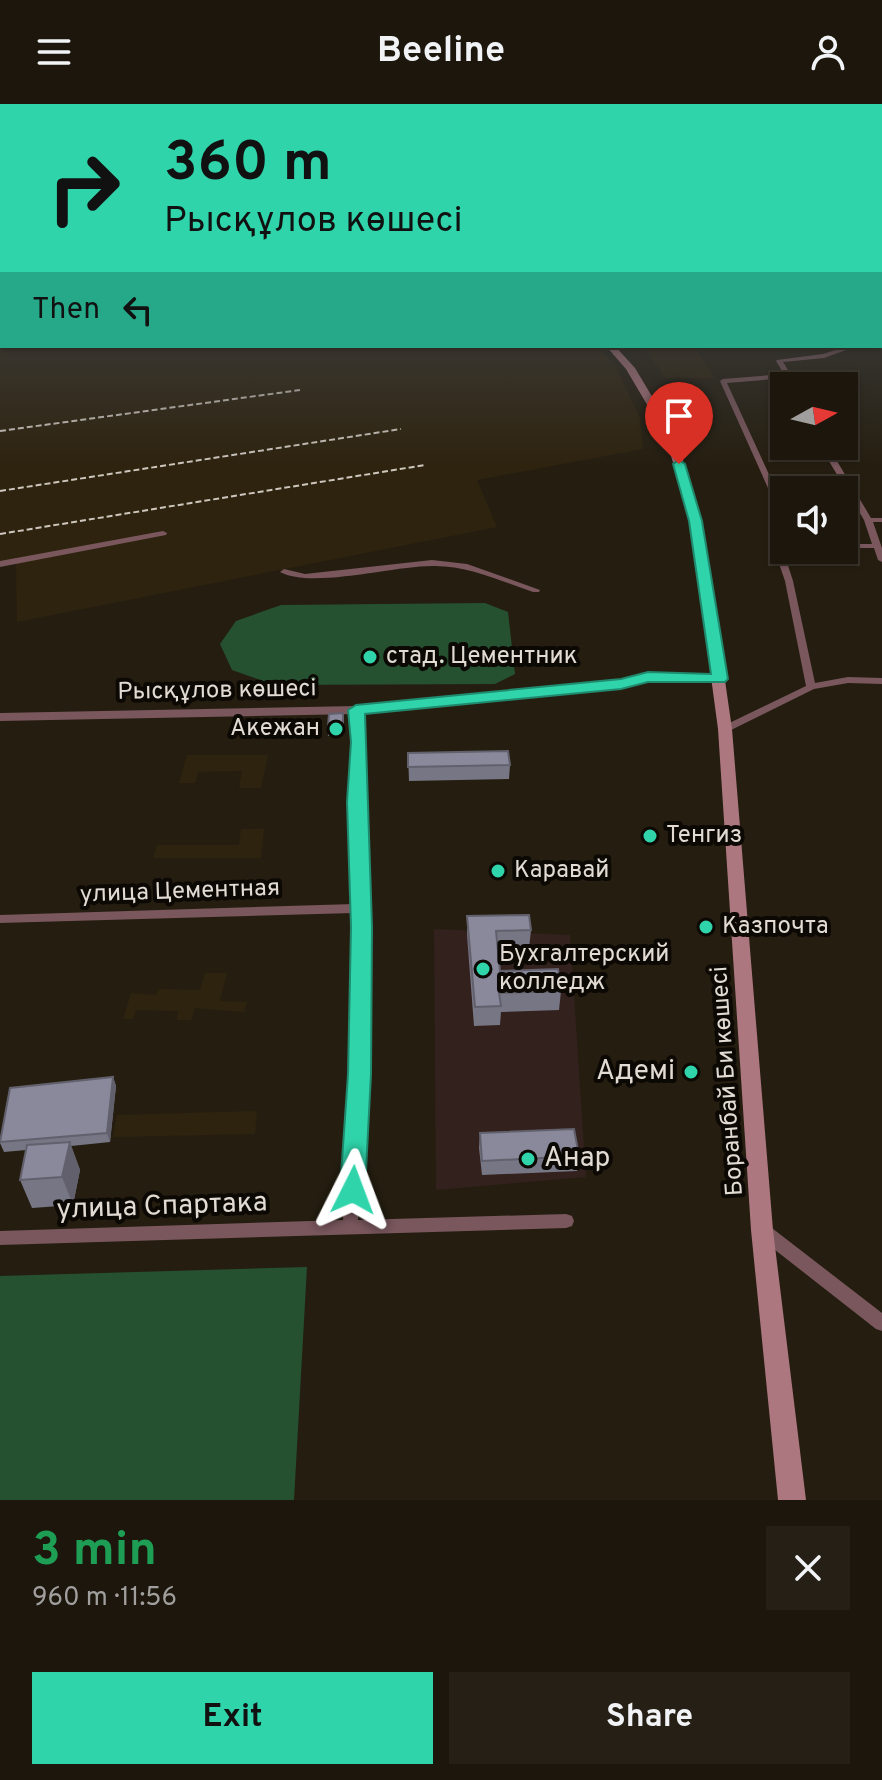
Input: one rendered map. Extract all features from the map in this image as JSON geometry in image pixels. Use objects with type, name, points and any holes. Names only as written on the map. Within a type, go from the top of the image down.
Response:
[{"type":"main road","name":"Боранбай Би көшесі","points":[[612,348],[630,368],[670,435],[696,521],[725,729],[762,1230],[792,1500]]},
{"type":"street","points":[[786,372],[779,361],[824,356],[848,348]]},
{"type":"street","points":[[770,377],[723,381],[770,484]]},
{"type":"street","points":[[832,460],[868,520],[882,560]]},
{"type":"street","points":[[868,520],[882,520]]},
{"type":"street","points":[[0,564],[163,533]]},
{"type":"street","points":[[858,546],[875,546]]},
{"type":"street","points":[[284,572],[305,577],[432,563],[464,566],[536,590]]},
{"type":"street","points":[[783,564],[811,687]]},
{"type":"street","name":"Рысқұлов көшесі","points":[[0,717],[356,710],[621,684],[648,677],[720,679]]},
{"type":"street","points":[[725,729],[811,687],[848,680],[882,681]]},
{"type":"street","points":[[350,1227],[360,1074],[361,908],[356,710]]},
{"type":"street","name":"улица Цементная","points":[[0,919],[361,908]]},
{"type":"street","name":"улица Спартака","points":[[0,1238],[566,1221]]},
{"type":"street","points":[[762,1230],[882,1323]]},
{"type":"shaded area","points":[[0,348],[599,348],[616,367],[640,418],[643,449],[477,480],[497,527],[17,622],[16,564],[0,566]]},
{"type":"shaded area","points":[[694,348],[715,378],[665,378],[646,350]]},
{"type":"shaded area","points":[[187,755],[268,755],[261,788],[239,788],[242,771],[198,772],[195,783],[179,783]]},
{"type":"shaded area","points":[[241,829],[264,829],[261,858],[153,858],[157,845],[239,845]]},
{"type":"shaded area","points":[[434,929],[570,935],[586,1177],[436,1190]]},
{"type":"shaded area","points":[[205,973],[227,973],[220,1001],[247,1002],[244,1012],[195,1008],[191,1020],[177,1020],[178,1011],[136,1010],[133,1019],[123,1019],[131,993],[156,995],[159,989],[200,990]]},
{"type":"shaded area","points":[[257,1111],[255,1134],[113,1137],[117,1115]]},
{"type":"green space","name":"стад. Цементник","points":[[485,603],[508,612],[515,674],[495,684],[274,685],[232,670],[220,644],[236,621],[281,605]]},
{"type":"green space","points":[[307,1267],[294,1500],[0,1500],[0,1276]]},
{"type":"building","points":[[343,713],[343,726],[328,726],[329,714]]},
{"type":"building","points":[[508,751],[510,765],[408,767],[408,753]]},
{"type":"building","points":[[529,915],[531,930],[496,931],[500,971],[558,969],[561,991],[499,993],[501,1006],[475,1007],[467,916]]},
{"type":"building","points":[[113,1077],[107,1133],[0,1142],[10,1088]]},
{"type":"building","points":[[574,1129],[579,1156],[482,1161],[480,1133]]},
{"type":"building","points":[[70,1142],[62,1177],[20,1180],[27,1145]]},
{"type":"railway","points":[[0,431],[300,390]]},
{"type":"railway","points":[[0,491],[401,429]]},
{"type":"railway","points":[[0,534],[425,465]]},
{"type":"place","name":"стад. Цементник","points":[[370,657]]},
{"type":"place","name":"Акежан","points":[[336,729]]},
{"type":"place","name":"Тенгиз","points":[[650,836]]},
{"type":"place","name":"Каравай","points":[[498,871]]},
{"type":"place","name":"Казпочта","points":[[706,927]]},
{"type":"place","name":"Бухгалтерский колледж","points":[[483,969]]},
{"type":"place","name":"Адемi","points":[[691,1072]]},
{"type":"place","name":"Анар","points":[[528,1159]]},
{"type":"route","points":[[353,1190],[360,1074],[361,927],[356,710],[440,699],[621,684],[648,677],[720,679],[696,521],[679,464]]}]
